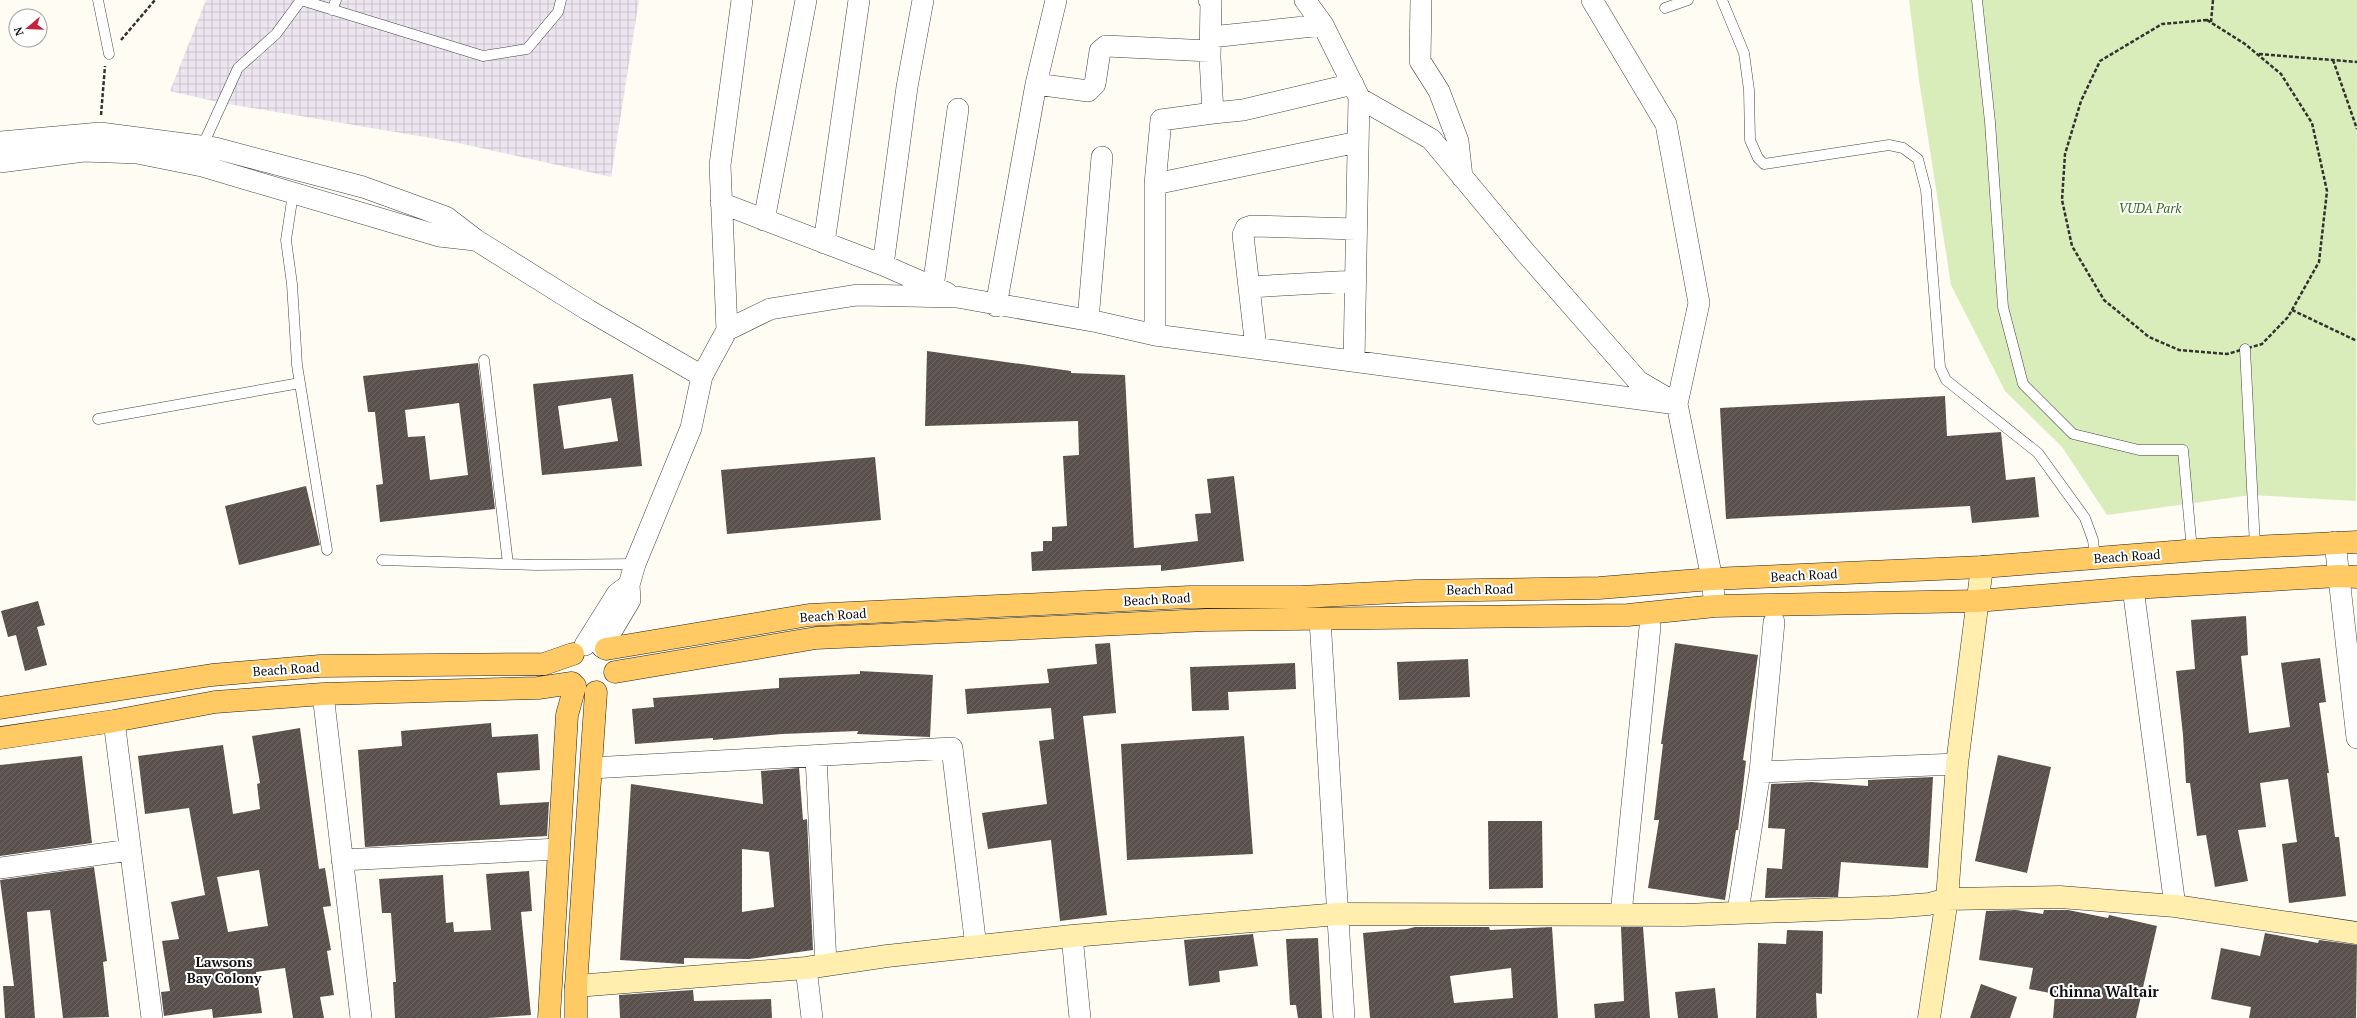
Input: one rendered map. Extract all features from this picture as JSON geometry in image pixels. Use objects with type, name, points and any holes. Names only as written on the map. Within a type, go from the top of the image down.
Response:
[{"type":"main road","name":"Beach Road","points":[[0,708],[212,675],[320,666],[544,664],[591,649],[810,615],[1189,597],[1301,597],[1416,591],[1599,588],[1712,579],[1982,567],[2254,546],[2357,542]]},
{"type":"main road","name":"Beach Road","points":[[615,672],[816,638],[1198,621],[1320,618],[1628,615],[1715,606],[1977,601],[2132,588],[2348,576]]},
{"type":"main road","points":[[591,649],[613,660],[615,672],[609,685],[596,692],[584,692],[573,684],[568,673],[568,663],[591,649]]},
{"type":"main road","points":[[0,738],[114,721],[215,702],[324,694],[538,688],[573,684]]},
{"type":"main road","points":[[548,1018],[567,715],[573,684]]},
{"type":"main road","points":[[576,1018],[576,986],[596,692]]},
{"type":"street","points":[[591,649],[617,594],[629,585],[635,564],[691,428],[702,376],[726,330],[720,165],[742,0]]},
{"type":"street","points":[[764,220],[806,0]]},
{"type":"street","points":[[824,243],[859,0]]},
{"type":"street","points":[[883,265],[907,87],[924,0]]},
{"type":"street","points":[[996,306],[1036,84],[1056,0]]},
{"type":"street","points":[[1209,0],[1211,1],[1213,112]]},
{"type":"street","points":[[1305,0],[1323,25],[1356,91],[1358,142],[1354,362]]},
{"type":"street","points":[[1421,0],[1420,61],[1439,91],[1458,141],[1462,177]]},
{"type":"street","points":[[1592,0],[1666,124],[1698,303],[1677,404],[1712,579],[1715,606]]},
{"type":"street","points":[[1036,84],[1088,91],[1095,84],[1100,51],[1106,46],[1211,44],[1323,25]]},
{"type":"street","points":[[1155,335],[1155,184],[1161,120],[1213,112],[1243,110],[1356,91],[1431,139],[1638,381],[1677,404]]},
{"type":"street","points":[[933,287],[958,109]]},
{"type":"street","points":[[0,142],[100,133],[202,147],[363,187],[446,217],[476,240],[588,310],[702,376]]},
{"type":"street","points":[[1155,184],[1358,142]]},
{"type":"street","points":[[0,162],[84,151],[137,153],[202,166],[439,236],[476,240]]},
{"type":"street","points":[[1088,320],[1102,157]]},
{"type":"street","points":[[721,203],[883,265],[957,297],[996,306],[1088,320],[1155,335],[1677,404]]},
{"type":"street","points":[[1256,348],[1243,235],[1246,228],[1252,226],[1356,229]]},
{"type":"street","points":[[1249,287],[1355,281]]},
{"type":"street","points":[[726,330],[770,309],[857,295],[957,297]]},
{"type":"street","points":[[2335,542],[2348,576],[2357,738]]},
{"type":"street","points":[[1929,1018],[1947,899],[1957,764],[1982,567]]},
{"type":"street","points":[[2132,588],[2175,906]]},
{"type":"street","points":[[1320,618],[1339,914],[1344,1018]]},
{"type":"street","points":[[1738,911],[1760,772],[1774,622]]},
{"type":"street","points":[[1620,914],[1650,627]]},
{"type":"street","points":[[324,694],[361,1018]]},
{"type":"street","points":[[114,721],[152,1018]]},
{"type":"street","points":[[591,768],[952,748],[976,947]]},
{"type":"street","points":[[812,1018],[816,966],[816,756]]},
{"type":"street","points":[[1760,772],[1957,764]]},
{"type":"street","points":[[342,860],[559,849]]},
{"type":"street","points":[[0,868],[130,850]]},
{"type":"street","points":[[576,986],[816,966],[1072,936],[1339,914],[1684,915],[1738,911],[1891,907],[1929,904],[1947,899],[2060,897],[2175,906],[2357,933]]},
{"type":"street","points":[[1072,936],[1080,1018]]},
{"type":"lane","points":[[98,0],[109,54]]},
{"type":"lane","points":[[202,147],[238,68],[276,34],[300,0],[334,5],[483,56],[527,49],[558,12],[561,0]]},
{"type":"lane","points":[[1665,8],[1688,0]]},
{"type":"lane","points":[[1722,0],[1744,53],[1750,90],[1750,140],[1758,158],[1764,164],[1889,145],[1904,148],[1918,160],[1926,190],[1940,367],[1946,380],[2038,453],[2085,518],[2093,540],[2094,558]]},
{"type":"lane","points":[[1977,0],[1990,122],[2003,307],[2023,384],[2073,434],[2139,450],[2183,450],[2192,551]]},
{"type":"lane","points":[[293,194],[286,240],[292,284],[300,383],[327,550]]},
{"type":"lane","points":[[2245,349],[2254,546]]},
{"type":"lane","points":[[484,360],[508,564]]},
{"type":"lane","points":[[98,419],[300,383]]},
{"type":"lane","points":[[382,560],[508,564],[635,564]]},
{"type":"path","points":[[2211,23],[2212,0]]},
{"type":"path","points":[[2207,20],[2211,23],[2245,44],[2281,74],[2312,123],[2326,191],[2319,262],[2288,317],[2262,344],[2227,354],[2179,350],[2149,337],[2104,300],[2072,246],[2062,200],[2065,154],[2081,101],[2100,61],[2162,24],[2207,20]]},
{"type":"path","points":[[2258,54],[2357,62]]},
{"type":"path","points":[[2333,60],[2357,129]]},
{"type":"path","points":[[2292,310],[2357,341]]},
{"type":"shaded area","points":[[206,0],[639,0],[611,177],[449,141],[222,103],[170,91]]},
{"type":"green space","name":"VUDA Park","points":[[1909,0],[2357,0],[2356,501],[2251,495],[2107,515],[2062,447],[2005,391],[1951,285],[1919,80]]},
{"type":"building","points":[[927,351],[1071,371],[1071,373],[1125,375],[1134,548],[1198,541],[1195,514],[1211,513],[1207,479],[1234,476],[1244,561],[1161,571],[1161,565],[1032,571],[1031,552],[1043,551],[1043,541],[1052,541],[1052,527],[1067,526],[1063,456],[1079,455],[1078,421],[925,426]]},
{"type":"building","points":[[478,363],[495,509],[380,522],[376,485],[383,484],[375,412],[368,412],[363,376]],"holes":[[[459,403],[468,475],[430,480],[425,436],[408,437],[405,410]]]},
{"type":"building","points":[[633,374],[642,466],[542,475],[533,384]],"holes":[[[611,398],[618,441],[564,449],[558,406]]]},
{"type":"building","points":[[1945,396],[1947,436],[2001,432],[2006,480],[2035,477],[2039,517],[1972,523],[1970,506],[1726,519],[1720,408]]},
{"type":"building","points":[[875,457],[881,520],[727,534],[721,470]]},
{"type":"building","points":[[306,486],[320,545],[239,565],[225,506]]},
{"type":"building","points":[[38,601],[45,625],[37,627],[47,665],[25,671],[16,635],[8,637],[1,611]]},
{"type":"building","points":[[2246,616],[2248,655],[2241,656],[2249,733],[2290,727],[2281,663],[2320,658],[2326,702],[2319,703],[2329,773],[2327,773],[2335,837],[2339,837],[2346,896],[2289,903],[2282,844],[2297,842],[2288,779],[2260,783],[2266,827],[2238,830],[2248,881],[2215,887],[2206,835],[2197,836],[2190,783],[2186,783],[2183,735],[2176,671],[2195,669],[2191,620]]},
{"type":"building","points":[[1110,643],[1116,713],[1083,716],[1107,915],[1060,921],[1051,840],[988,849],[982,813],[1047,804],[1039,741],[1054,739],[1051,708],[967,714],[965,689],[1049,683],[1047,669],[1097,664],[1095,644]]},
{"type":"building","points":[[1675,643],[1758,655],[1743,760],[1746,761],[1738,830],[1736,830],[1725,900],[1648,888],[1659,820],[1654,820],[1663,744],[1661,744]]},
{"type":"building","points":[[1468,659],[1470,697],[1399,700],[1397,662]]},
{"type":"building","points":[[1295,663],[1296,689],[1228,692],[1229,710],[1192,711],[1190,667]]},
{"type":"building","points":[[860,671],[933,675],[930,737],[857,734],[858,731],[782,734],[713,740],[713,738],[635,744],[632,709],[654,707],[653,698],[779,688],[779,678],[860,674]]},
{"type":"building","points":[[491,723],[492,737],[538,734],[540,770],[497,773],[500,805],[549,802],[547,836],[365,847],[358,750],[402,746],[401,731]]},
{"type":"building","points":[[300,728],[319,869],[325,868],[331,906],[323,907],[331,950],[327,951],[334,995],[320,997],[324,1018],[293,1018],[285,968],[256,972],[262,1013],[213,1018],[212,1009],[164,1016],[161,992],[170,991],[162,941],[179,939],[171,902],[205,895],[189,808],[145,814],[138,756],[223,745],[233,814],[260,809],[257,784],[260,783],[252,736]],"holes":[[[259,870],[268,926],[228,932],[217,877]]]},
{"type":"building","points":[[1244,736],[1253,854],[1127,860],[1121,744]]},
{"type":"building","points":[[1998,755],[2051,767],[2027,873],[1975,861]]},
{"type":"building","points":[[82,756],[92,843],[0,856],[0,765]]},
{"type":"building","points":[[799,768],[803,820],[807,819],[813,950],[749,959],[684,958],[684,964],[620,960],[631,784],[763,804],[761,771]],"holes":[[[742,849],[769,852],[774,907],[742,912]]]},
{"type":"building","points":[[1933,777],[1928,868],[1841,862],[1838,897],[1765,898],[1767,868],[1782,869],[1785,829],[1768,828],[1771,784],[1811,782],[1868,786],[1868,780]]},
{"type":"building","points":[[1488,821],[1542,821],[1543,888],[1489,889]]},
{"type":"building","points":[[94,867],[107,961],[103,962],[109,1017],[63,1018],[50,910],[27,912],[35,1018],[5,1018],[3,986],[14,986],[0,880]]},
{"type":"building","points":[[529,871],[532,911],[521,912],[531,1015],[487,1018],[395,1018],[393,982],[396,982],[391,913],[382,913],[379,879],[443,875],[446,923],[453,922],[454,932],[491,930],[486,874]]},
{"type":"building","points":[[2016,910],[2043,914],[2044,910],[2068,910],[2108,918],[2109,915],[2157,926],[2136,1018],[2053,1018],[2055,994],[2029,989],[2033,968],[1979,960],[1986,911]]},
{"type":"building","points":[[1415,927],[1489,927],[1490,930],[1552,927],[1558,1018],[1370,1018],[1363,933]],"holes":[[[1511,968],[1513,998],[1454,1003],[1450,976]]]},
{"type":"building","points":[[1621,927],[1643,927],[1650,1018],[1595,1018],[1594,1004],[1624,1001]]},
{"type":"building","points":[[1787,930],[1823,931],[1822,994],[1816,993],[1817,1018],[1756,1018],[1758,943],[1786,944]]},
{"type":"building","points":[[2265,933],[2318,943],[2319,940],[2357,945],[2356,1018],[2249,1018],[2251,1007],[2211,999],[2221,948],[2260,956]]},
{"type":"building","points":[[1253,934],[1258,966],[1219,971],[1220,982],[1189,986],[1184,940]]},
{"type":"building","points":[[1318,938],[1322,1018],[1298,1018],[1296,1005],[1290,1005],[1286,939]]},
{"type":"building","points":[[1981,984],[2017,997],[2010,1018],[1970,1018]]},
{"type":"building","points":[[1715,988],[1718,1018],[1678,1018],[1675,992]]},
{"type":"building","points":[[693,990],[694,1001],[771,999],[772,1018],[620,1018],[619,995]]},
{"type":"district","name":"Lawsons Bay Colony","points":[[224,970]]},
{"type":"district","name":"Chinna Waltair","points":[[2104,991]]}]
